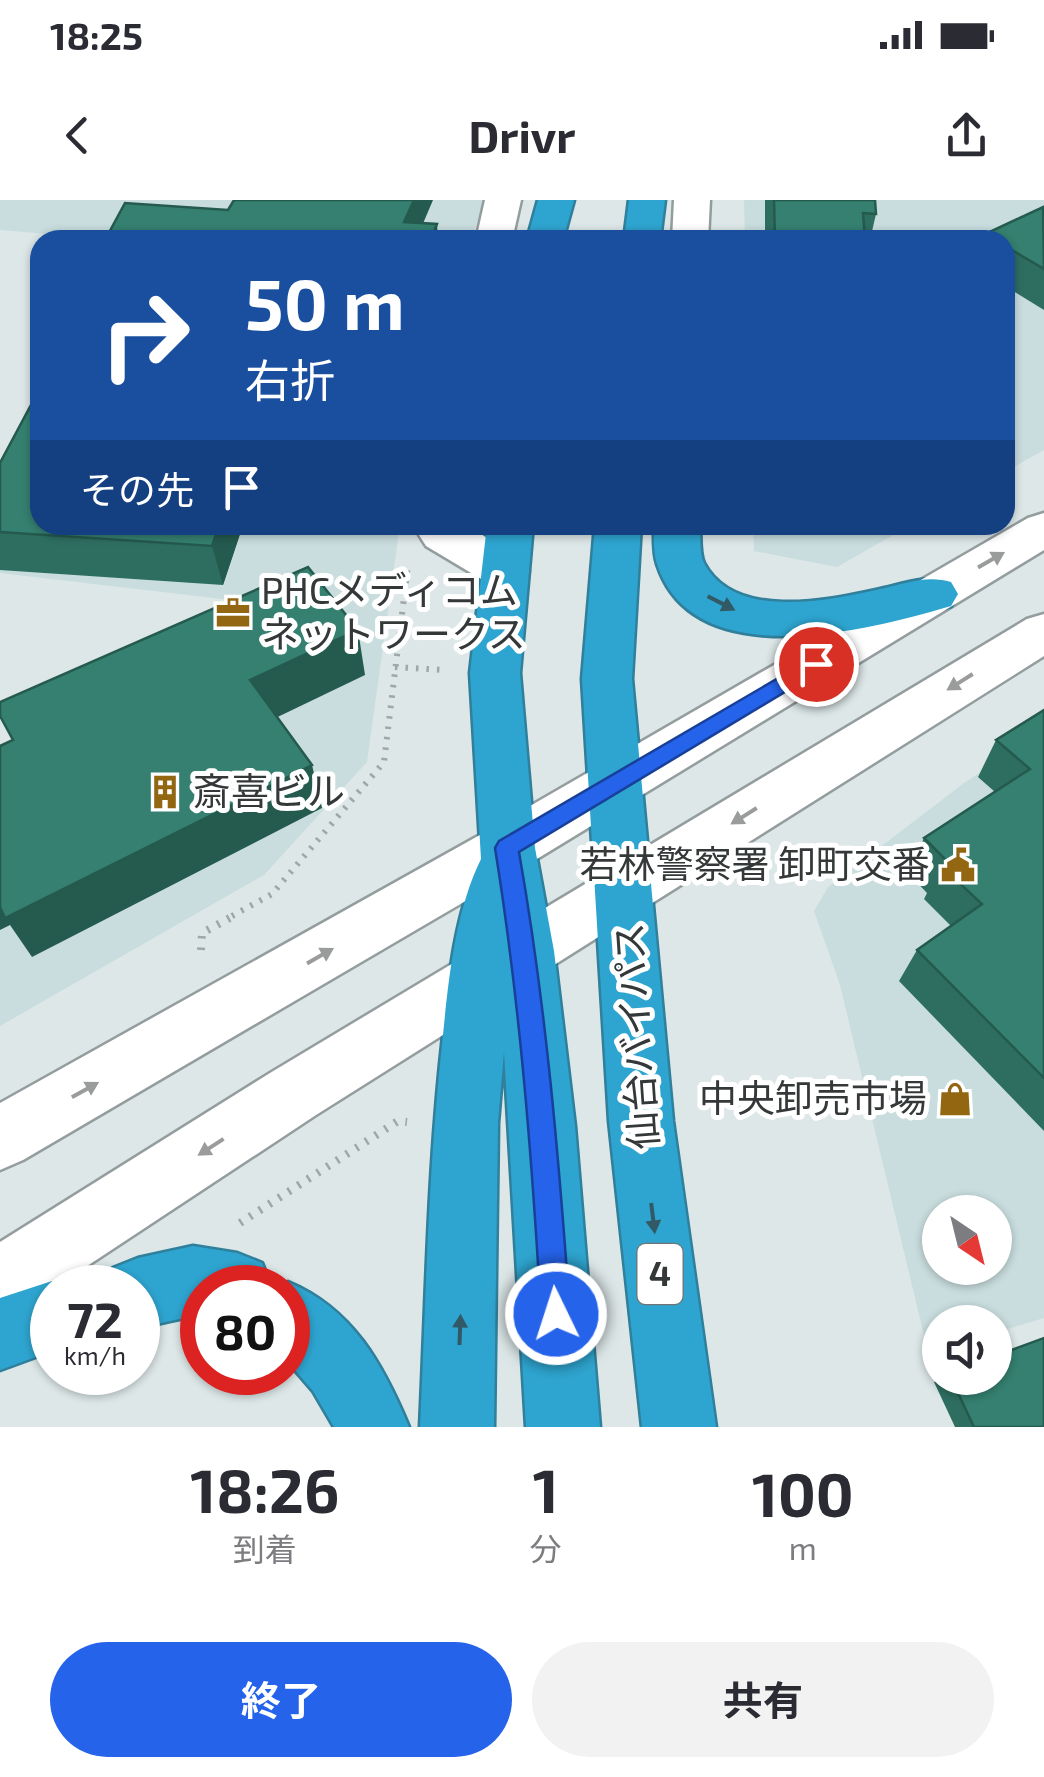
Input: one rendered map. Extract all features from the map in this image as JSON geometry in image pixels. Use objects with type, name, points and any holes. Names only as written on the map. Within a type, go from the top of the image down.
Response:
[{"type":"highway","points":[[548,230],[556,200]]},
{"type":"highway","points":[[643,230],[646,200]]},
{"type":"highway","name":"仙台バイパス","points":[[617,535],[607,680],[641,1121],[678,1427]]},
{"type":"highway","points":[[678,535],[680,567],[704,594],[729,609],[772,619],[806,620],[934,594]]},
{"type":"highway","points":[[458,1427],[466,1123],[501,965],[507,848],[496,673],[508,548]]},
{"type":"highway","points":[[501,965],[543,1126],[564,1427]]},
{"type":"highway","points":[[160,1288],[193,1281],[233,1259]]},
{"type":"highway","points":[[0,1334],[30,1324]]},
{"type":"highway","points":[[310,1332],[354,1382],[372,1427]]},
{"type":"street","points":[[496,230],[503,200]]},
{"type":"street","points":[[690,230],[692,200]]},
{"type":"street","points":[[0,1138],[507,848],[1044,530]]},
{"type":"street","points":[[442,535],[508,548]]},
{"type":"street","points":[[0,1282],[501,965],[1044,632]]},
{"type":"path","points":[[201,950],[202,932],[272,894],[384,762],[409,560]]},
{"type":"path","points":[[394,667],[445,670]]},
{"type":"path","points":[[233,1259],[398,1121],[422,1123]]},
{"type":"shaded area","points":[[0,200],[485,200],[474,230],[0,230]]},
{"type":"shaded area","points":[[744,200],[1044,200],[1044,450],[1015,466],[1015,230],[745,230]]},
{"type":"shaded area","points":[[0,507],[30,520],[30,535],[399,535],[367,762],[264,875],[0,1026],[0,746],[290,607],[0,573]]},
{"type":"shaded area","points":[[753,535],[893,535],[837,567],[754,551]]},
{"type":"shaded area","name":"中央卸売市場","points":[[1044,730],[1044,1318],[1012,1328],[1012,1305],[922,1305],[922,1327],[840,985],[814,911],[828,887],[964,783]]},
{"type":"building","points":[[234,200],[414,200],[404,222],[437,224],[435,230],[110,230],[125,203],[228,210]]},
{"type":"building","points":[[774,200],[875,200],[876,214],[863,213],[864,230],[775,230]]},
{"type":"building","points":[[1043,207],[1044,269],[1015,252],[1015,230],[994,230]]},
{"type":"building","points":[[30,407],[30,534],[0,532],[0,463]]},
{"type":"building","points":[[45,535],[216,535],[212,546]]},
{"type":"building","name":"斎喜ビル","points":[[308,567],[358,630],[250,680],[312,765],[5,918],[0,907],[0,746],[13,740],[0,716],[0,702]]},
{"type":"building","points":[[1044,710],[1044,1078],[917,950],[982,904],[941,866],[948,862],[924,838],[1030,769],[996,740]]},
{"type":"building","points":[[1044,1338],[1044,1427],[974,1427],[959,1395],[1012,1395],[1012,1350]]},
{"type":"place","name":"PHCメディコム ネットワークス","points":[[233,613]]},
{"type":"place","name":"斎喜ビル","points":[[165,792]]},
{"type":"place","name":"若林警察署 卸町交番","points":[[958,865]]},
{"type":"place","name":"中央卸売市場","points":[[955,1099]]},
{"type":"route","points":[[556,1314],[543,1126],[524,951],[507,848],[816,664]]}]
